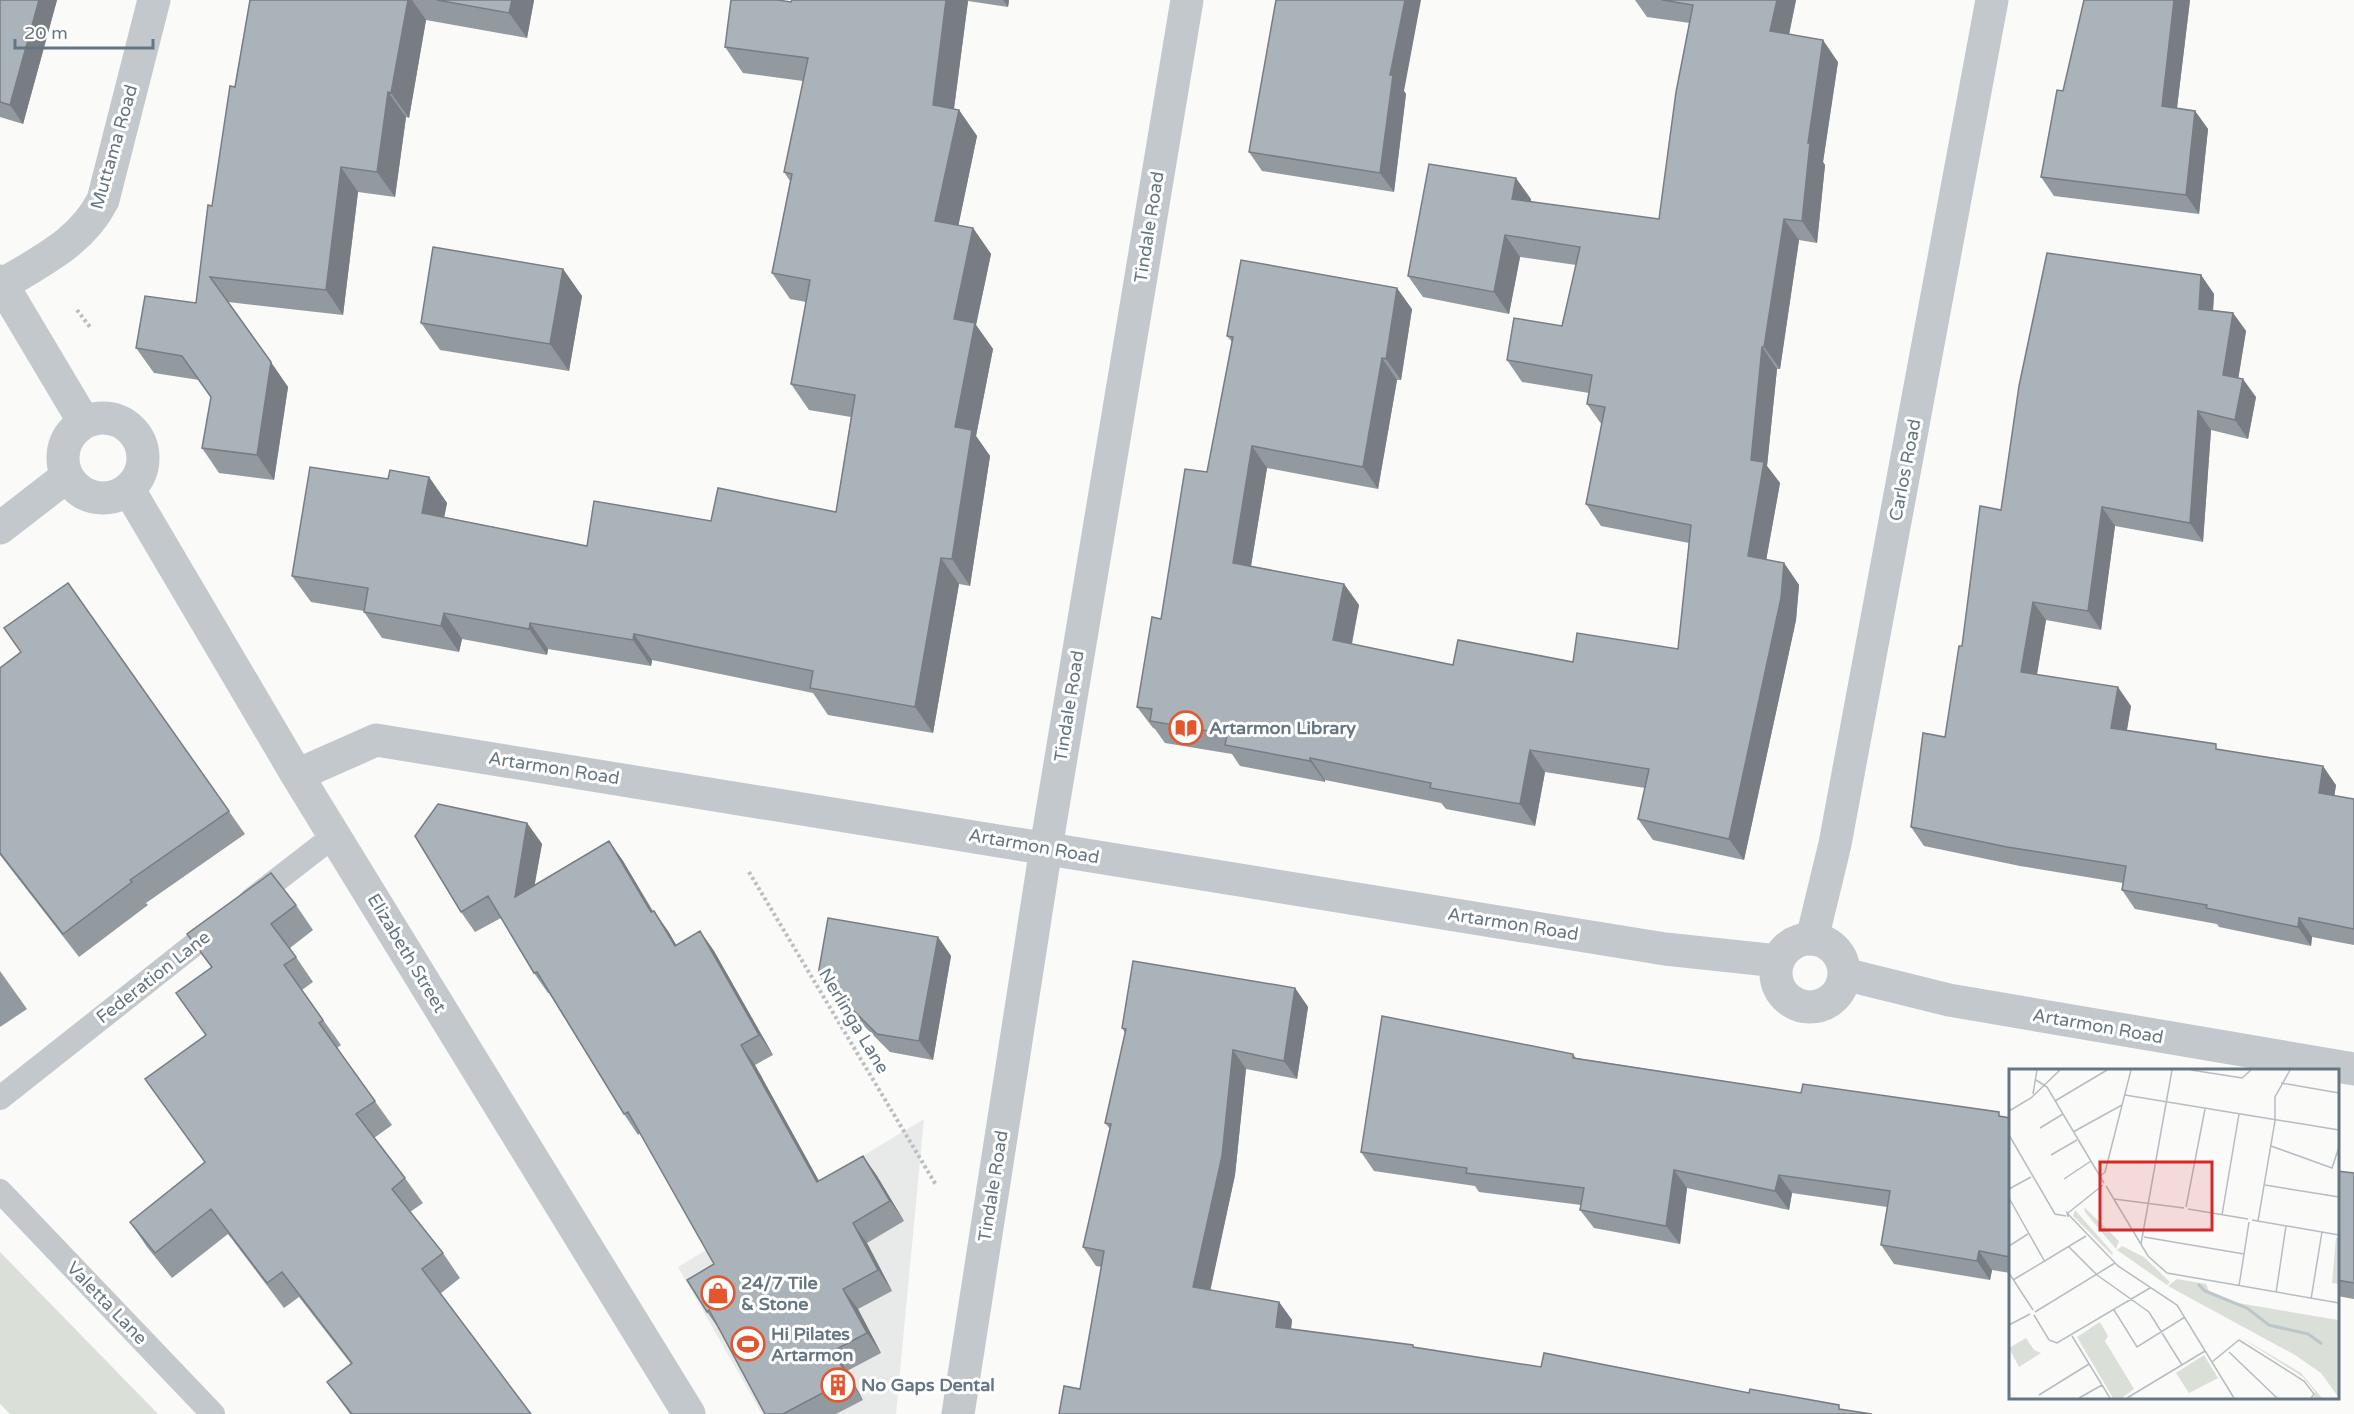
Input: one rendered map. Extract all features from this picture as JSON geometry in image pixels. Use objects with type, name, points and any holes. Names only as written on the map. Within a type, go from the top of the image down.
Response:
[{"type":"street","name":"Muttama Road","points":[[1,283],[69,243],[92,221],[103,200],[154,0]]},
{"type":"street","name":"Tindale Road","points":[[958,1414],[1046,848],[1187,0]]},
{"type":"street","name":"Carlos Road","points":[[1812,939],[1837,833],[1992,0]]},
{"type":"street","points":[[1,283],[84,422]]},
{"type":"street","points":[[110,418],[133,430],[140,442],[143,467],[138,480],[129,489],[108,498],[96,497],[84,493],[66,477],[63,466],[66,440],[84,422],[110,418]]},
{"type":"street","points":[[0,528],[66,477]]},
{"type":"street","name":"Elizabeth Street","points":[[129,489],[297,775],[689,1414]]},
{"type":"street","name":"Artarmon Road","points":[[297,775],[376,740],[1653,947],[1778,961]]},
{"type":"street","points":[[1812,939],[1822,941],[1839,954],[1844,974],[1842,985],[1830,1002],[1809,1008],[1788,1001],[1781,993],[1775,972],[1778,961],[1791,944],[1812,939]]},
{"type":"street","name":"Artarmon Road","points":[[1844,974],[1949,1000],[2354,1069]]},
{"type":"lane","name":"Federation Lane","points":[[0,1098],[335,835]]},
{"type":"lane","name":"Valetta Lane","points":[[0,1191],[213,1414]]},
{"type":"path","points":[[77,310],[90,327]]},
{"type":"path","name":"Nerlinga Lane","points":[[749,872],[936,1185]]},
{"type":"shaded area","points":[[924,1119],[896,1414],[762,1414],[678,1267]]},
{"type":"shaded area","points":[[0,1252],[158,1414],[10,1414],[0,1404]]},
{"type":"building","points":[[0,0],[39,0],[10,105],[0,102]]},
{"type":"building","points":[[250,0],[408,0],[391,93],[388,92],[377,172],[341,167],[326,290],[210,277],[271,362],[257,455],[202,448],[211,397],[182,356],[136,348],[145,296],[196,303],[208,205],[212,206],[230,86],[235,87]]},
{"type":"building","points":[[437,0],[512,0],[509,13]]},
{"type":"building","points":[[731,0],[791,2],[792,0],[946,0],[933,105],[959,110],[935,221],[973,228],[954,319],[975,323],[955,427],[972,430],[952,559],[941,558],[915,707],[810,688],[813,671],[634,634],[633,640],[530,623],[529,629],[444,613],[441,626],[364,612],[368,588],[292,576],[310,467],[388,479],[390,470],[429,477],[422,513],[587,546],[594,501],[711,521],[718,488],[836,512],[855,395],[791,384],[810,280],[772,273],[792,174],[784,172],[808,58],[725,47]]},
{"type":"building","points":[[1276,0],[1405,0],[1390,75],[1393,75],[1380,173],[1249,152]]},
{"type":"building","points":[[1662,0],[1777,0],[1770,31],[1823,40],[1808,143],[1810,143],[1802,221],[1784,219],[1764,347],[1762,347],[1751,460],[1764,462],[1748,556],[1784,563],[1781,598],[1729,839],[1638,819],[1649,769],[1530,750],[1520,804],[1430,788],[1431,783],[1310,758],[1310,761],[1225,745],[1227,734],[1150,721],[1152,709],[1137,707],[1152,617],[1161,619],[1185,469],[1207,472],[1233,337],[1227,336],[1241,260],[1397,288],[1386,359],[1382,358],[1363,467],[1252,446],[1233,563],[1344,584],[1333,640],[1453,665],[1458,640],[1573,662],[1577,633],[1678,649],[1691,525],[1586,504],[1605,407],[1587,404],[1592,375],[1507,360],[1514,318],[1562,326],[1580,247],[1505,235],[1494,292],[1408,276],[1429,164],[1516,178],[1512,199],[1659,219],[1676,92],[1693,5]]},
{"type":"building","points":[[2084,0],[2174,0],[2162,106],[2195,111],[2186,195],[2041,177],[2057,90],[2063,91]]},
{"type":"building","points":[[433,247],[563,269],[550,344],[421,323]]},
{"type":"building","points":[[2047,253],[2201,275],[2199,309],[2233,313],[2223,375],[2243,379],[2235,420],[2198,411],[2190,523],[2102,507],[2088,611],[2033,602],[2021,672],[2118,687],[2111,728],[2216,744],[2216,749],[2323,766],[2319,793],[2354,799],[2354,929],[2299,918],[2298,927],[2206,908],[2207,905],[2122,890],[2126,866],[2007,847],[1911,827],[1923,733],[1945,737],[1959,646],[1962,646],[1980,506],[2001,510],[2019,386]]},
{"type":"building","points":[[68,583],[229,811],[130,880],[132,882],[63,934],[0,853],[0,668],[21,652],[4,628]]},
{"type":"building","points":[[438,804],[527,823],[515,897],[609,841],[651,912],[654,911],[675,946],[700,931],[759,1035],[741,1045],[817,1182],[863,1156],[890,1201],[853,1223],[878,1270],[843,1289],[867,1333],[833,1351],[849,1379],[783,1414],[765,1414],[709,1310],[707,1312],[687,1280],[714,1264],[628,1112],[624,1114],[488,896],[461,912],[415,836]]},
{"type":"building","points":[[271,873],[296,905],[271,924],[296,957],[284,965],[323,1020],[319,1023],[375,1101],[356,1114],[405,1178],[392,1189],[443,1253],[422,1269],[531,1414],[352,1414],[327,1382],[352,1363],[282,1272],[267,1283],[211,1209],[155,1253],[130,1222],[205,1162],[145,1079],[206,1035],[176,993],[212,967],[187,934]]},
{"type":"building","points":[[828,918],[938,937],[919,1041],[877,1034],[818,975]]},
{"type":"building","points":[[1133,961],[1295,988],[1284,1061],[1233,1050],[1222,1156],[1193,1287],[1279,1302],[1276,1327],[1413,1345],[1413,1347],[1541,1367],[1544,1353],[1749,1393],[1750,1389],[1839,1405],[1839,1409],[1872,1414],[1059,1414],[1064,1386],[1080,1389],[1104,1251],[1083,1247],[1111,1124],[1105,1123],[1126,1029],[1122,1028]]},
{"type":"building","points":[[1382,1016],[1573,1054],[1573,1058],[1801,1093],[1803,1084],[1999,1112],[1999,1116],[2009,1118],[2009,1257],[1979,1251],[1977,1261],[1881,1245],[1890,1191],[1779,1175],[1775,1191],[1674,1170],[1666,1226],[1580,1210],[1584,1188],[1466,1173],[1467,1168],[1361,1152]]},
{"type":"building","points":[[2339,1171],[2354,1173],[2354,1283],[2339,1280]]},
{"type":"place","name":"Artarmon Library","points":[[1186,728]]},
{"type":"place","name":"24/7 Tile & Stone","points":[[718,1293]]},
{"type":"place","name":"Hi Pilates Artarmon","points":[[748,1344]]},
{"type":"place","name":"No Gaps Dental","points":[[838,1385]]}]
